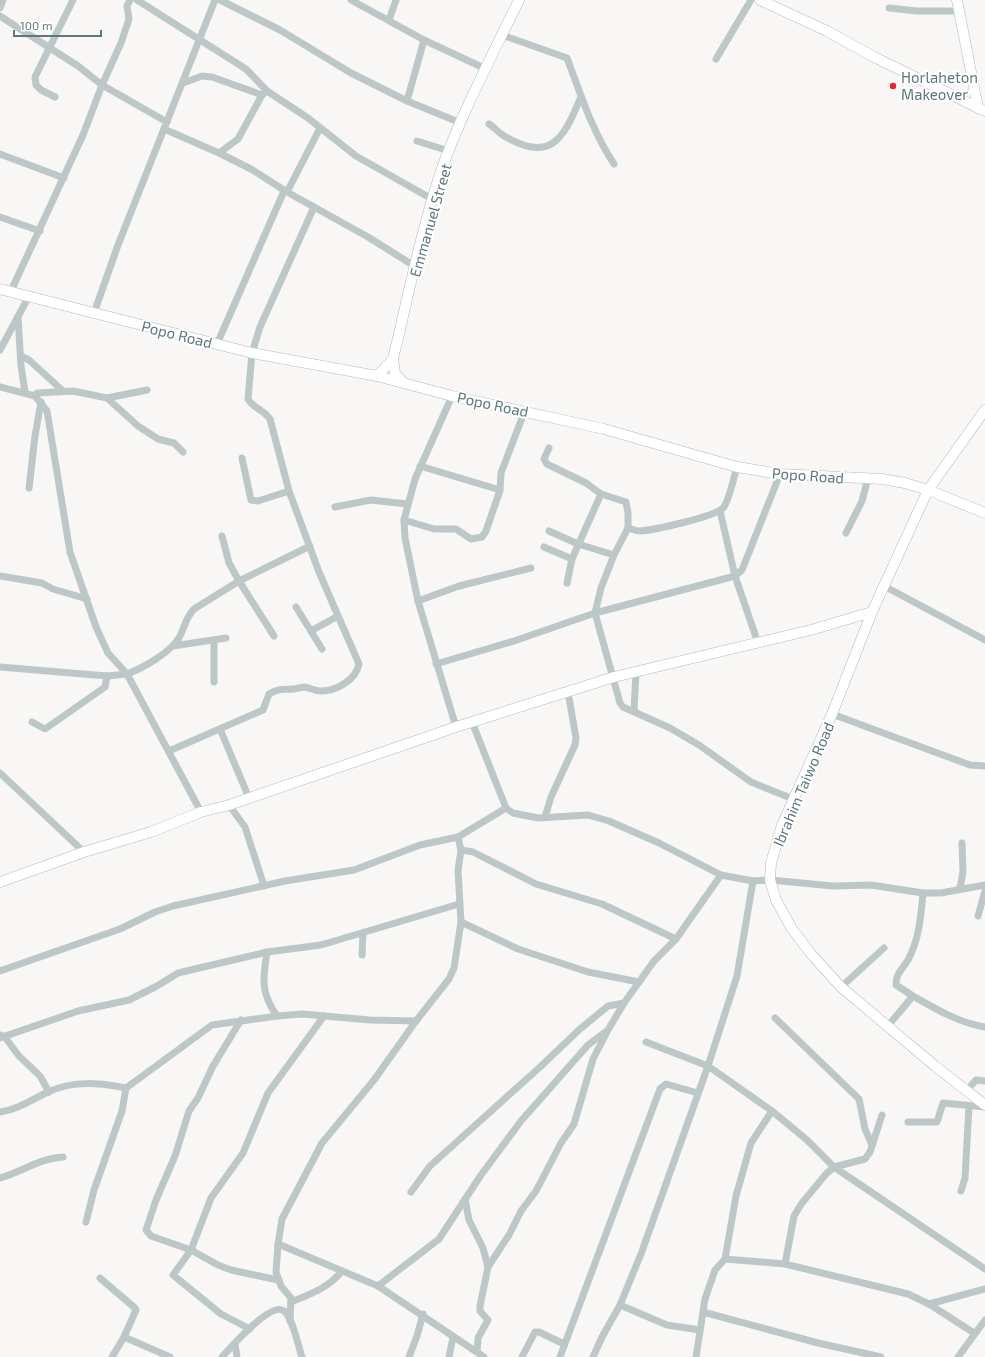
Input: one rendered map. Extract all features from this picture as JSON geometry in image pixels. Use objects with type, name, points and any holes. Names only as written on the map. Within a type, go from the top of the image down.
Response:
[{"type":"main road","name":"Emmanuel Street","points":[[377,376],[393,359],[432,199],[450,151],[461,123],[519,0]]},
{"type":"main road","points":[[760,0],[827,31],[874,57],[982,110]]},
{"type":"main road","points":[[957,0],[982,110]]},
{"type":"main road","name":"Popo Road","points":[[0,289],[252,353],[377,376],[452,396],[525,410],[604,429],[737,467],[780,474],[868,478],[905,483],[928,490],[985,513]]},
{"type":"main road","points":[[393,359],[395,374],[404,382]]},
{"type":"main road","name":"Ibrahim Taiwo Road","points":[[985,410],[928,490],[872,612],[832,714],[793,799],[774,850],[771,863],[770,880],[776,900],[792,930],[841,987],[887,1027],[985,1106]]},
{"type":"main road","points":[[0,882],[84,852],[151,832],[201,812],[229,805],[456,727],[614,677],[811,630],[872,612]]},
{"type":"street","points":[[0,8],[3,0]]},
{"type":"street","points":[[55,97],[36,85],[35,77],[37,70],[73,0]]},
{"type":"street","points":[[11,292],[83,135],[125,31],[129,19],[127,6],[130,0]]},
{"type":"street","points":[[137,0],[246,69],[264,93]]},
{"type":"street","points":[[94,313],[118,245],[215,0]]},
{"type":"street","points":[[220,0],[280,30],[351,73],[407,101],[461,123]]},
{"type":"street","points":[[351,0],[424,40],[486,69]]},
{"type":"street","points":[[389,20],[396,0]]},
{"type":"street","points":[[716,59],[751,0]]},
{"type":"street","points":[[889,8],[916,11],[959,11]]},
{"type":"street","points":[[0,16],[78,66],[102,85],[166,126],[251,169],[286,191],[368,237],[416,267]]},
{"type":"street","points":[[502,35],[567,58],[580,99],[596,134],[614,164]]},
{"type":"street","points":[[407,101],[424,40]]},
{"type":"street","points":[[183,83],[202,76],[212,77],[264,93],[320,128],[356,156],[432,199]]},
{"type":"street","points":[[219,153],[238,139],[264,93]]},
{"type":"street","points":[[489,124],[502,135],[525,146],[532,149],[543,148],[556,141],[561,136],[568,126],[580,99]]},
{"type":"street","points":[[218,344],[286,191],[320,128]]},
{"type":"street","points":[[417,141],[450,151]]},
{"type":"street","points":[[0,154],[64,178]]},
{"type":"street","points":[[169,751],[263,710],[269,694],[273,691],[281,688],[291,690],[305,687],[320,691],[330,690],[355,676],[359,664],[338,616],[289,491],[270,419],[266,413],[251,404],[248,399],[252,353],[260,327],[314,207]]},
{"type":"street","points":[[0,217],[40,231]]},
{"type":"street","points":[[0,350],[29,296]]},
{"type":"street","points":[[18,317],[25,392]]},
{"type":"street","points":[[21,356],[29,360],[63,391]]},
{"type":"street","points":[[0,387],[25,392],[35,396],[42,402],[47,411],[53,440],[70,552],[96,627],[108,653],[126,674],[201,812]]},
{"type":"street","points":[[35,396],[37,393],[63,391],[108,398],[147,390]]},
{"type":"street","points":[[452,396],[420,466],[407,504],[404,520],[405,538],[418,601],[456,727]]},
{"type":"street","points":[[108,398],[138,426],[158,439],[174,443],[183,452]]},
{"type":"street","points":[[29,488],[34,436],[42,402]]},
{"type":"street","points":[[404,520],[434,529],[456,529],[471,539],[482,537],[486,531],[500,490],[502,473],[525,410]]},
{"type":"street","points":[[549,448],[544,458],[547,464],[582,480],[601,494],[626,502],[628,528],[614,555],[601,588],[595,614],[614,677],[620,703],[624,707],[670,728],[699,745],[751,782],[793,799]]},
{"type":"street","points":[[242,458],[251,500],[258,501],[289,491]]},
{"type":"street","points":[[420,466],[500,490]]},
{"type":"street","points":[[628,528],[639,531],[655,529],[709,516],[720,511],[725,506],[737,467]]},
{"type":"street","points":[[436,664],[514,641],[595,614],[735,576],[742,570],[780,474]]},
{"type":"street","points":[[846,533],[862,501],[868,478]]},
{"type":"street","points":[[567,583],[572,559],[601,494]]},
{"type":"street","points":[[335,507],[371,500],[407,504]]},
{"type":"street","points":[[720,511],[735,576],[758,643]]},
{"type":"street","points":[[549,531],[578,544],[614,555]]},
{"type":"street","points":[[222,536],[229,563],[239,582],[274,636]]},
{"type":"street","points":[[0,667],[107,676],[126,674],[138,670],[173,646],[180,636],[188,615],[194,608],[239,582],[310,546]]},
{"type":"street","points":[[544,547],[572,559]]},
{"type":"street","points":[[418,601],[459,586],[531,568]]},
{"type":"street","points":[[0,576],[42,583],[53,589],[87,599]]},
{"type":"street","points":[[884,586],[985,640]]},
{"type":"street","points":[[296,607],[322,649]]},
{"type":"street","points":[[311,631],[338,616]]},
{"type":"street","points":[[173,646],[226,638]]},
{"type":"street","points":[[214,640],[214,682]]},
{"type":"street","points":[[634,711],[636,671]]},
{"type":"street","points":[[32,722],[45,729],[105,687],[107,676]]},
{"type":"street","points":[[545,817],[550,797],[575,745],[576,738],[568,692]]},
{"type":"street","points":[[832,714],[970,766],[985,766]]},
{"type":"street","points":[[472,722],[506,808],[514,813],[526,816],[545,817],[588,815],[609,821],[659,843],[721,875],[753,881],[770,880],[834,886],[871,885],[923,893],[941,893],[960,888],[985,885]]},
{"type":"street","points":[[220,729],[249,798]]},
{"type":"street","points":[[0,773],[84,852]]},
{"type":"street","points":[[229,805],[244,826],[264,886]]},
{"type":"street","points":[[0,971],[120,929],[174,906],[264,886],[354,870],[420,845],[458,837],[506,808]]},
{"type":"street","points":[[290,1321],[291,1298],[278,1280],[276,1272],[282,1219],[322,1143],[374,1080],[416,1021],[449,979],[454,968],[461,922],[458,871],[461,850],[458,837]]},
{"type":"street","points":[[960,888],[963,872],[962,843]]},
{"type":"street","points":[[461,850],[473,852],[536,884],[602,904],[676,939]]},
{"type":"street","points":[[477,1352],[478,1338],[488,1320],[480,1311],[480,1306],[488,1268],[509,1235],[521,1211],[536,1191],[561,1143],[574,1124],[593,1059],[624,1003],[654,961],[676,939],[721,875]]},
{"type":"street","points":[[593,1357],[602,1337],[620,1305],[641,1254],[708,1066],[737,976],[753,881]]},
{"type":"street","points":[[978,916],[985,891]]},
{"type":"street","points":[[923,893],[920,923],[915,942],[908,959],[896,980],[896,984],[913,996],[952,1017],[974,1026],[985,1027]]},
{"type":"street","points":[[49,1092],[40,1076],[1,1036],[78,1011],[129,1000],[157,986],[178,972],[267,952],[321,945],[459,904]]},
{"type":"street","points":[[461,922],[518,949],[588,972],[639,982]]},
{"type":"street","points":[[362,955],[363,933]]},
{"type":"street","points":[[841,987],[884,948]]},
{"type":"street","points":[[267,952],[263,978],[264,991],[270,1006],[277,1016]]},
{"type":"street","points":[[887,1027],[913,996]]},
{"type":"street","points":[[411,1192],[430,1166],[580,1029],[608,1006],[624,1003]]},
{"type":"street","points":[[86,1222],[94,1190],[122,1111],[126,1088],[212,1025],[241,1020],[302,1014],[370,1020],[416,1021]]},
{"type":"street","points":[[250,1329],[221,1314],[172,1275],[191,1250],[211,1198],[243,1153],[268,1093],[324,1016]]},
{"type":"street","points":[[775,1018],[859,1099],[865,1130],[872,1146]]},
{"type":"street","points":[[241,1020],[213,1066],[198,1098],[189,1111],[177,1150],[147,1222],[146,1230],[151,1236],[191,1250],[214,1263],[231,1270],[278,1280]]},
{"type":"street","points":[[378,1286],[439,1240],[465,1199],[521,1121],[588,1045],[608,1030]]},
{"type":"street","points":[[646,1042],[708,1066],[772,1111],[807,1140],[834,1167],[985,1269]]},
{"type":"street","points":[[967,1090],[976,1080],[985,1081]]},
{"type":"street","points":[[0,1112],[24,1106],[49,1092],[70,1085],[88,1082],[126,1088]]},
{"type":"street","points":[[560,1357],[660,1090],[666,1084],[698,1093]]},
{"type":"street","points":[[908,1122],[938,1122],[943,1103],[949,1102],[969,1106],[985,1106]]},
{"type":"street","points":[[961,1191],[964,1178],[969,1106]]},
{"type":"street","points":[[696,1357],[703,1312],[710,1281],[715,1270],[725,1259],[736,1196],[751,1143],[772,1111]]},
{"type":"street","points":[[785,1264],[794,1216],[826,1174],[834,1167],[865,1159],[872,1146],[882,1116]]},
{"type":"street","points":[[0,1178],[14,1174],[48,1158],[62,1156]]},
{"type":"street","points":[[465,1199],[469,1220],[483,1248],[488,1268]]},
{"type":"street","points":[[278,1244],[378,1286],[423,1314],[453,1337],[484,1357]]},
{"type":"street","points":[[725,1259],[785,1264],[908,1294],[929,1304],[974,1333]]},
{"type":"street","points":[[291,1302],[320,1291],[334,1282],[342,1271]]},
{"type":"street","points":[[100,1278],[136,1310],[124,1337],[112,1357]]},
{"type":"street","points":[[929,1304],[985,1289]]},
{"type":"street","points":[[620,1305],[667,1325],[700,1330]]},
{"type":"street","points":[[222,1357],[268,1313],[278,1308],[284,1311],[290,1321],[302,1357]]},
{"type":"street","points":[[703,1312],[818,1343],[881,1357]]},
{"type":"street","points":[[409,1357],[423,1314]]},
{"type":"street","points":[[958,1357],[974,1333],[985,1320]]},
{"type":"street","points":[[522,1357],[535,1332],[539,1332],[564,1344]]},
{"type":"street","points":[[124,1337],[170,1357]]},
{"type":"street","points":[[449,1357],[453,1337]]},
{"type":"street","points":[[235,1344],[237,1357]]},
{"type":"place","name":"Horlaheton Makeover","points":[[893,86]]}]
